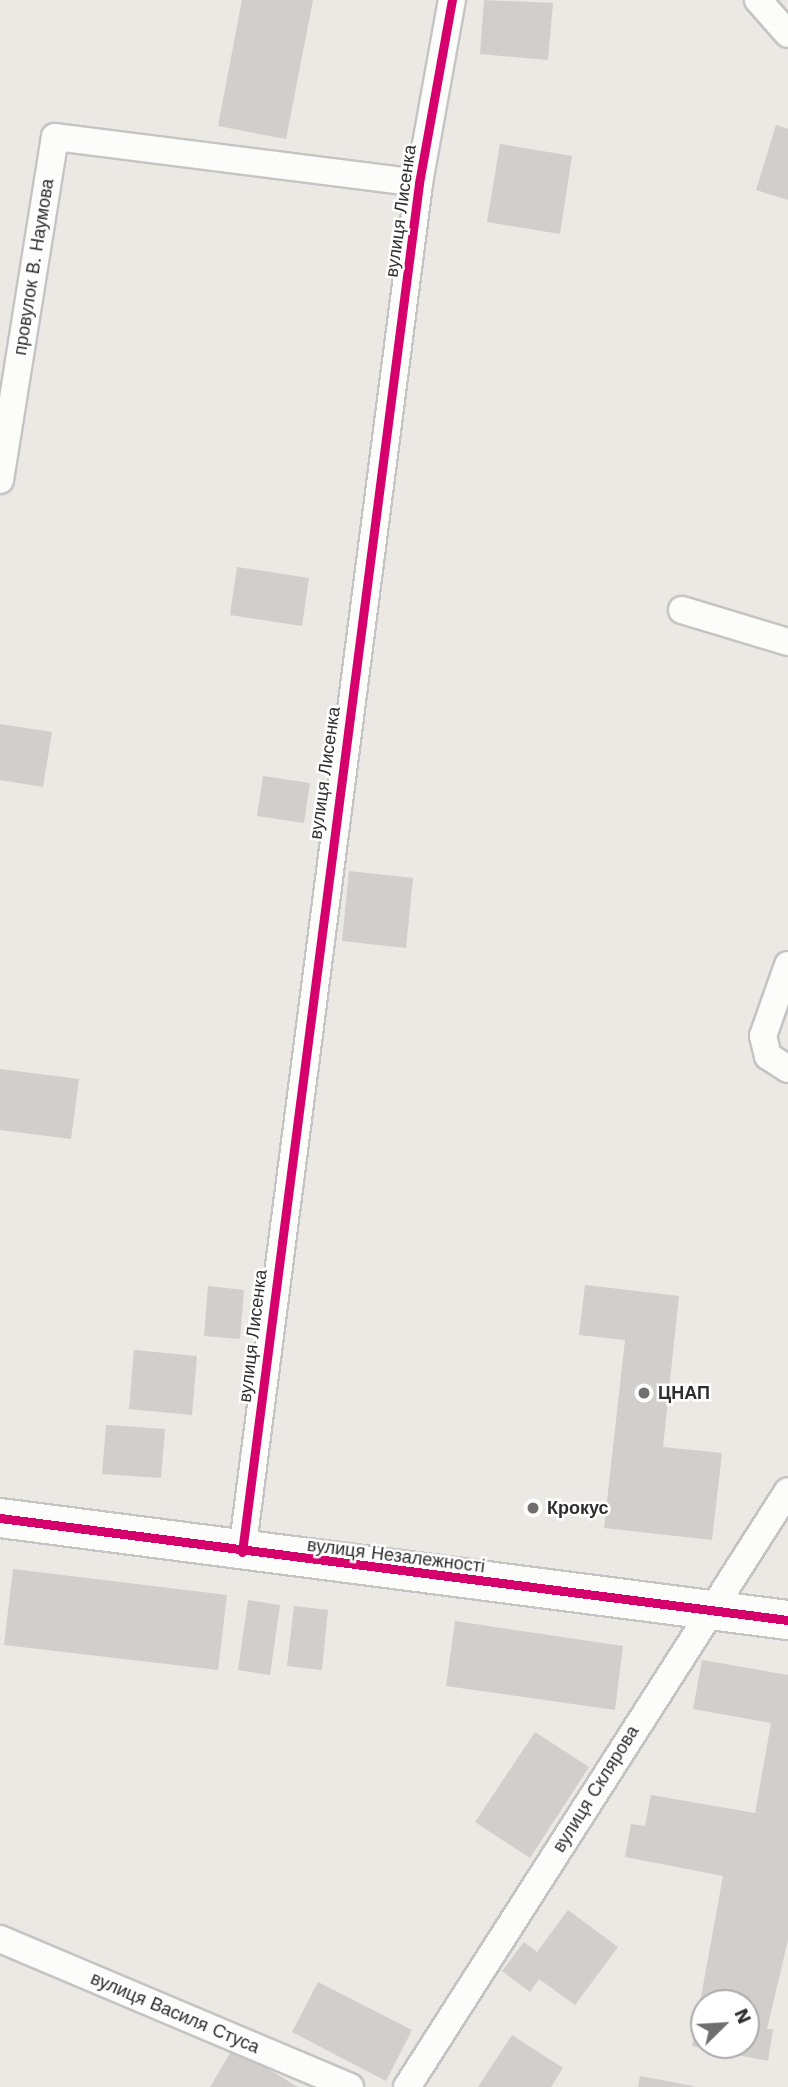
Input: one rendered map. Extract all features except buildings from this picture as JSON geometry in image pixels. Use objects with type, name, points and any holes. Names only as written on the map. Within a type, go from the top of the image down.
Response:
[{"type":"street","name":"вулиця Лисенка","points":[[242,1552],[419,183],[452,0]]},
{"type":"street","points":[[758,0],[788,34]]},
{"type":"street","name":"провулок В. Наумова","points":[[0,480],[55,137],[419,183]]},
{"type":"street","points":[[682,610],[788,642]]},
{"type":"street","points":[[788,965],[763,1036],[768,1056],[788,1069]]},
{"type":"street","name":"вулиця Склярова","points":[[407,2087],[707,1610],[788,1491]]},
{"type":"street","name":"вулиця Незалежності","points":[[0,1518],[242,1552],[788,1620]]},
{"type":"street","name":"вулиця Василя Стуса","points":[[0,1940],[350,2087]]},
{"type":"cycle path","points":[[242,1552],[419,183],[452,0]]},
{"type":"cycle path","points":[[0,1518],[788,1620]]},
{"type":"place","name":"ЦНАП","points":[[644,1393]]},
{"type":"place","name":"Крокус","points":[[533,1508]]}]
